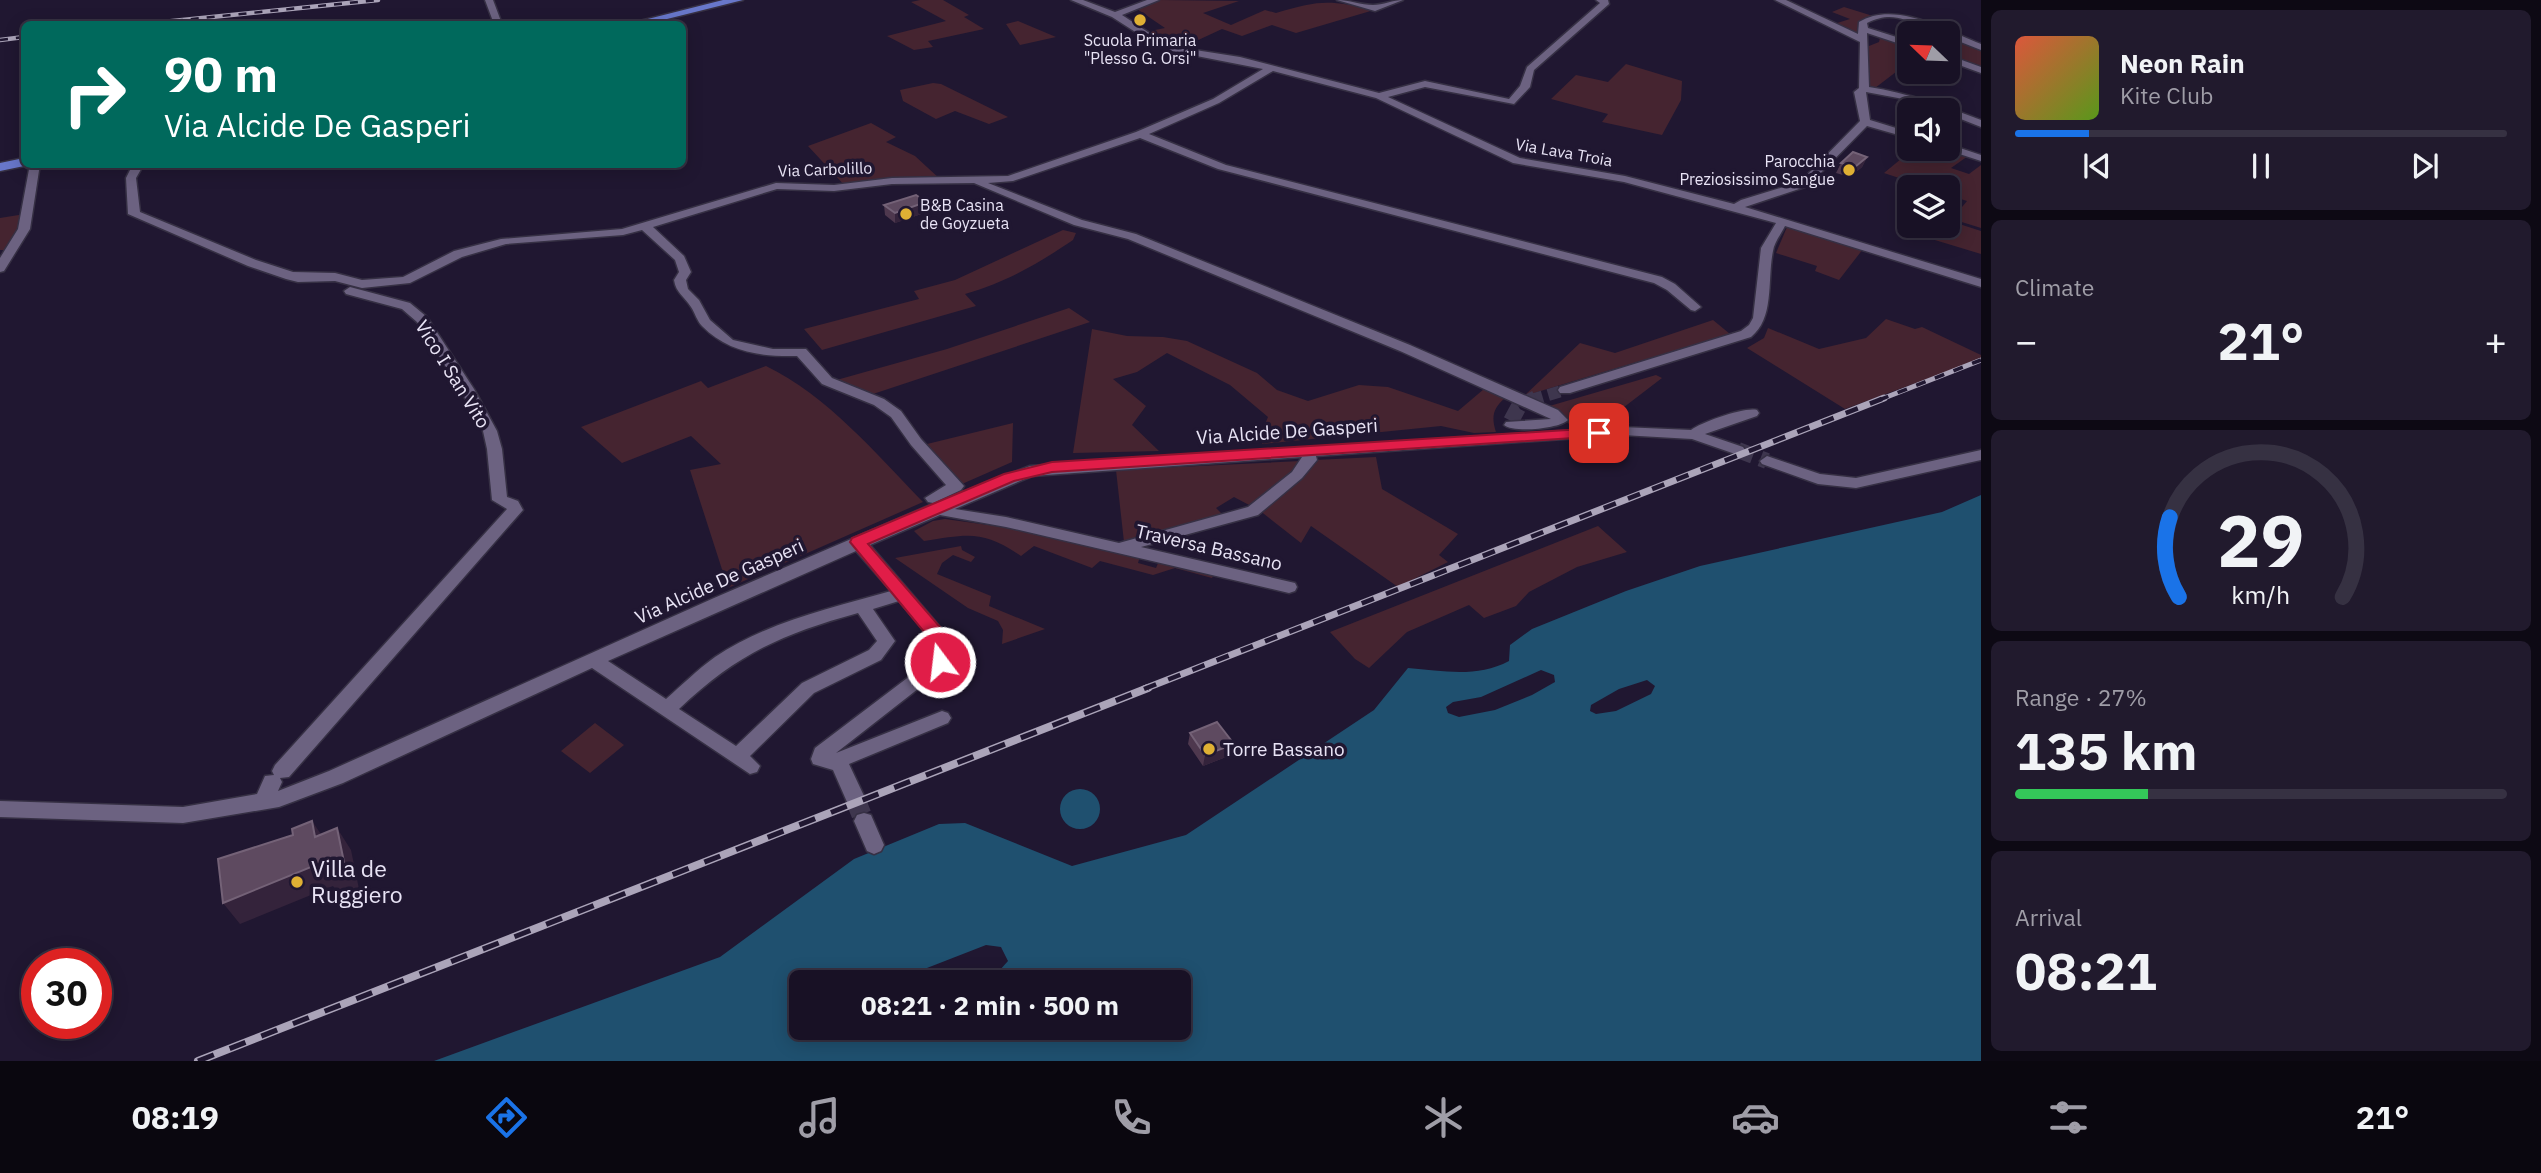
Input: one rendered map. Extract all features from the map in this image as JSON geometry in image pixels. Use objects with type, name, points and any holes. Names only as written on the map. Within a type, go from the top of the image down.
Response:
[{"type":"main road","points":[[647,21],[737,0]]},
{"type":"main road","points":[[0,167],[21,163]]},
{"type":"street","points":[[489,0],[497,21]]},
{"type":"street","name":"Via Lava Troia","points":[[1075,0],[1115,15],[1167,47],[1379,96],[1517,161],[1625,179],[1737,208],[1981,283]]},
{"type":"street","points":[[1115,15],[1155,0]]},
{"type":"street","points":[[1340,0],[1375,8],[1399,0]]},
{"type":"street","points":[[1379,96],[1425,84],[1511,102],[1525,87],[1530,69],[1606,2],[1600,0]]},
{"type":"street","points":[[1779,0],[1863,34],[1897,41]]},
{"type":"street","points":[[1864,89],[1867,62],[1863,22],[1891,12],[1915,21]]},
{"type":"street","points":[[1960,38],[1981,47]]},
{"type":"street","points":[[1960,62],[1981,70]]},
{"type":"street","name":"Via Carbolillo","points":[[290,276],[384,284],[406,280],[458,254],[505,241],[611,234],[776,186],[841,187],[892,181],[1009,179],[1140,134],[1223,98],[1270,69]]},
{"type":"street","points":[[1865,122],[1859,96],[1859,92],[1864,89],[1909,98]]},
{"type":"street","points":[[1960,116],[1981,124]]},
{"type":"street","points":[[1865,122],[1897,131]]},
{"type":"street","points":[[1737,208],[1745,202],[1804,184],[1865,122]]},
{"type":"street","points":[[1140,134],[1222,167],[1658,280],[1695,307]]},
{"type":"street","points":[[1960,151],[1981,158]]},
{"type":"street","points":[[0,268],[24,229],[35,168]]},
{"type":"street","name":"Vico I San Vito","points":[[137,168],[131,178],[134,214],[290,276],[390,300],[406,306],[422,320],[489,431],[497,456],[494,483],[500,500],[513,505],[515,510],[277,776],[262,802]]},
{"type":"street","points":[[974,181],[1078,223],[1132,236],[1189,259],[1405,348],[1561,419],[1555,423],[1513,428]]},
{"type":"street","points":[[1564,390],[1746,334],[1755,327],[1759,318],[1767,248],[1782,222]]},
{"type":"street","points":[[645,226],[680,259],[685,272],[680,280],[682,290],[718,335],[729,343],[773,353],[801,352],[827,381],[879,402],[897,414],[916,442],[957,486],[928,500],[934,509]]},
{"type":"street","points":[[1694,435],[1703,428],[1752,413]]},
{"type":"street","points":[[1513,428],[1694,435],[1738,450]]},
{"type":"street","name":"Via Alcide De Gasperi","points":[[0,808],[183,816],[262,802],[336,777],[858,542],[1009,477],[1052,467],[1472,440],[1513,428]]},
{"type":"street","name":"Traversa Bassano","points":[[1120,548],[1253,510],[1297,475],[1310,460],[1307,451]]},
{"type":"street","points":[[1767,461],[1818,479],[1856,484],[1981,455]]},
{"type":"street","name":"Traversa Bassano","points":[[934,509],[1006,522],[1289,587]]},
{"type":"street","points":[[858,542],[934,631],[940,662],[822,752],[820,759],[831,763],[942,718]]},
{"type":"street","points":[[666,710],[727,658],[753,643],[902,594]]},
{"type":"street","points":[[594,660],[744,761],[808,688],[875,655],[886,641],[862,606]]},
{"type":"street","points":[[838,760],[854,796]]},
{"type":"street","points":[[864,821],[874,845]]},
{"type":"shaded area","points":[[943,0],[969,15],[964,17],[984,29],[928,41],[933,47],[914,50],[887,36],[946,21],[911,2]]},
{"type":"shaded area","points":[[1160,0],[1239,1],[1203,13],[1231,25],[1265,10],[1276,13],[1314,4],[1346,4],[1374,10],[1296,33],[1272,25],[1242,36],[1222,29],[1181,48],[1145,32],[1165,28],[1137,9]]},
{"type":"shaded area","points":[[1844,7],[1873,16],[1861,22],[1861,36],[1834,24],[1850,19],[1832,12]]},
{"type":"shaded area","points":[[1018,21],[1056,37],[1020,45],[1006,24]]},
{"type":"shaded area","points":[[1881,34],[1897,40],[1897,71],[1875,88],[1866,85],[1869,46],[1879,42]]},
{"type":"shaded area","points":[[1960,39],[1981,48],[1981,69],[1960,61]]},
{"type":"shaded area","points":[[1626,64],[1682,81],[1681,100],[1662,135],[1602,122],[1608,114],[1551,99],[1576,75],[1608,82]]},
{"type":"shaded area","points":[[933,83],[941,84],[1008,117],[989,124],[955,111],[936,119],[903,101],[900,90]]},
{"type":"shaded area","points":[[871,123],[896,137],[886,142],[915,156],[940,179],[846,187],[808,146]]},
{"type":"shaded area","points":[[1960,153],[1968,156],[1951,168],[1969,174],[1981,165],[1981,228],[1960,221],[1960,209],[1967,201],[1960,199],[1960,175],[1897,175],[1897,177],[1884,173],[1898,161],[1960,161]]},
{"type":"shaded area","points":[[25,214],[21,230],[6,250],[0,250],[0,218]]},
{"type":"shaded area","points":[[1960,224],[1981,231],[1981,254],[1928,238],[1960,238]]},
{"type":"shaded area","points":[[1787,227],[1863,249],[1839,280],[1815,271],[1817,266],[1776,253]]},
{"type":"shaded area","points":[[1063,230],[1076,233],[1073,240],[1021,272],[965,294],[976,306],[822,350],[804,329],[919,299],[914,291],[955,280]]},
{"type":"shaded area","points":[[1069,308],[1090,322],[870,395],[833,381],[947,349]]},
{"type":"shaded area","points":[[1886,319],[1915,329],[1922,327],[1981,355],[1981,359],[1845,409],[1747,348],[1764,338],[1768,328],[1819,349],[1866,338]]},
{"type":"shaded area","points":[[1713,320],[1730,334],[1524,396],[1580,343],[1615,353]]},
{"type":"shaded area","points":[[1092,329],[1127,336],[1187,341],[1257,373],[1277,390],[1308,401],[1359,385],[1388,387],[1458,411],[1484,389],[1505,398],[1494,413],[1496,432],[1474,433],[1441,426],[1262,444],[1261,434],[1268,417],[1230,385],[1167,353],[1137,372],[1113,379],[1146,406],[1132,425],[1159,451],[1073,453]]},
{"type":"shaded area","points":[[766,366],[789,378],[830,409],[869,445],[923,502],[728,588],[690,470],[721,464],[691,436],[622,463],[581,427],[701,381],[708,388]]},
{"type":"shaded area","points":[[1656,375],[1662,378],[1615,414],[1630,424],[1571,426],[1560,415],[1546,407]]},
{"type":"shaded area","points":[[1013,423],[1012,462],[962,484],[923,445]]},
{"type":"shaded area","points":[[1376,457],[1382,489],[1458,534],[1439,555],[1448,562],[1398,587],[1311,526],[1301,543],[1259,510],[1315,460]]},
{"type":"shaded area","points":[[1301,461],[1293,473],[1251,506],[1234,497],[1216,508],[1224,516],[1124,542],[1116,470]]},
{"type":"shaded area","points":[[945,519],[1003,527],[1140,556],[1138,563],[1156,568],[1159,561],[1214,574],[1212,578],[1175,568],[1153,575],[1100,561],[1092,568],[1034,546],[1021,556],[985,538],[964,536],[924,541],[914,531],[933,521]]},
{"type":"shaded area","points":[[1598,526],[1627,552],[1577,567],[1529,592],[1516,606],[1484,618],[1469,605],[1407,632],[1369,668],[1355,659],[1330,632]]},
{"type":"shaded area","points":[[961,546],[962,550],[975,557],[971,562],[953,555],[942,563],[937,574],[991,596],[989,606],[1045,629],[1002,644],[1003,630],[998,621],[968,608],[895,558]]},
{"type":"shaded area","points":[[595,723],[624,745],[590,773],[561,751]]},
{"type":"water","points":[[1981,495],[1981,1061],[434,1061],[720,957],[854,859],[939,824],[965,823],[1072,866],[1186,835],[1374,710],[1408,668],[1460,672],[1497,666],[1509,661],[1510,645],[1532,629],[1626,591],[1700,566],[1942,512]]},
{"type":"water","points":[[1080,789],[1094,795],[1100,809],[1094,823],[1080,829],[1066,823],[1060,809],[1066,795]]},
{"type":"pier","points":[[1541,670],[1554,675],[1555,682],[1532,695],[1495,710],[1459,717],[1448,713],[1446,707],[1453,702],[1481,697]]},
{"type":"pier","points":[[1647,680],[1655,686],[1651,694],[1616,711],[1596,714],[1590,711],[1591,705],[1619,689]]},
{"type":"pier","points":[[986,945],[1001,947],[1008,961],[1000,970],[922,970]]},
{"type":"building","points":[[1853,152],[1867,157],[1855,167],[1841,163]]},
{"type":"building","points":[[916,195],[926,202],[895,213],[884,205]]},
{"type":"building","points":[[1217,722],[1234,744],[1205,755],[1190,733]]},
{"type":"building","points":[[312,821],[315,837],[337,828],[345,867],[326,875],[323,862],[223,903],[218,859],[293,835],[292,829]]},
{"type":"tunnel","points":[[1534,399],[1565,390]]},
{"type":"tunnel","points":[[1511,421],[1518,408],[1534,399]]},
{"type":"tunnel","points":[[1738,450],[1767,461]]},
{"type":"tunnel","points":[[854,796],[864,821]]},
{"type":"railway","points":[[172,21],[378,0]]},
{"type":"railway","points":[[0,40],[21,37]]},
{"type":"railway","points":[[1879,400],[1981,360]]},
{"type":"railway","points":[[1144,689],[1884,398]]},
{"type":"railway","points":[[198,1061],[1148,688]]},
{"type":"place","name":"Scuola Primaria \"Plesso G. Orsi\"","points":[[1140,20]]},
{"type":"place","name":"Parocchia Preziosissimo Sangue","points":[[1849,170]]},
{"type":"place","name":"B&B Casina de Goyzueta","points":[[906,214]]},
{"type":"place","name":"Torre Bassano","points":[[1209,749]]},
{"type":"place","name":"Villa de Ruggiero","points":[[297,882]]},
{"type":"route","points":[[940,662],[934,631],[858,542],[1009,477],[1052,467],[1599,433]]}]
